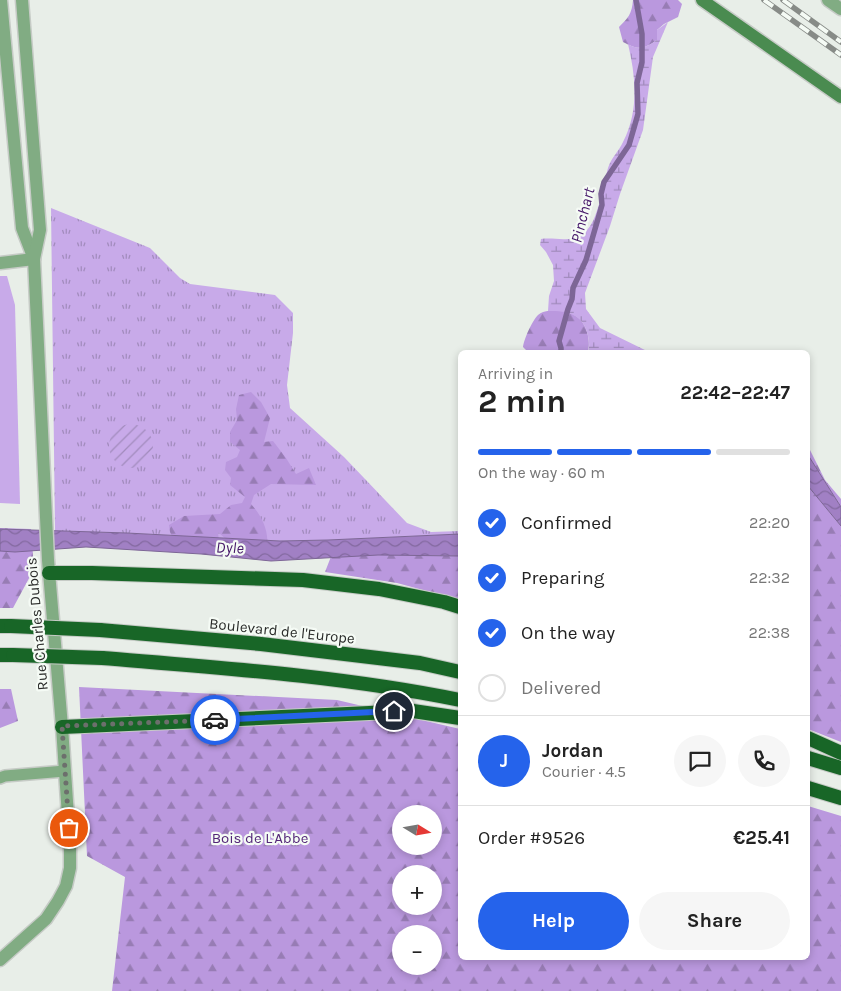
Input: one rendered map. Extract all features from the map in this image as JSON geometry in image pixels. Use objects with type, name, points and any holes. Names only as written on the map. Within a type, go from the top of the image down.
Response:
[{"type":"highway","points":[[48,567],[92,573],[303,580],[379,589],[458,606]]},
{"type":"highway","name":"Boulevard de l'Europe","points":[[6,626],[100,630],[261,644],[420,663],[458,672]]},
{"type":"highway","points":[[7,655],[102,658],[262,671],[415,691],[458,700]]},
{"type":"highway","points":[[62,726],[413,710],[458,718]]},
{"type":"highway","points":[[810,739],[841,753]]},
{"type":"highway","points":[[810,759],[841,768]]},
{"type":"highway","points":[[810,789],[841,798]]},
{"type":"main road","points":[[702,0],[841,97]]},
{"type":"street","name":"Rue Charles Dubois","points":[[1,0],[22,228],[34,258]]},
{"type":"street","name":"Rue Charles Dubois","points":[[0,960],[46,918],[66,886],[70,868],[62,726],[48,567],[34,258],[40,230],[22,0]]},
{"type":"street","points":[[828,0],[841,9]]},
{"type":"street","points":[[0,263],[34,258]]},
{"type":"lane","points":[[0,778],[65,771]]},
{"type":"green space","points":[[633,0],[678,0],[682,4],[678,17],[657,30],[657,40],[648,46],[637,48],[623,42],[619,27],[629,15]]},
{"type":"green space","points":[[668,22],[653,57],[643,130],[585,293],[586,309],[600,328],[645,350],[588,350],[586,329],[579,319],[568,313],[548,311],[549,296],[554,281],[553,265],[540,245],[541,239],[574,238],[590,227],[597,212],[609,164],[623,142],[632,118],[634,81],[628,44],[639,48],[650,45],[657,40],[657,30]]},
{"type":"green space","points":[[51,208],[150,248],[180,278],[190,284],[275,295],[293,313],[293,333],[287,385],[290,408],[344,457],[407,523],[431,532],[458,531],[458,534],[280,541],[55,531]]},
{"type":"green space","points":[[0,276],[7,276],[15,305],[20,504],[0,503]]},
{"type":"green space","points":[[561,310],[580,319],[588,338],[588,350],[526,350],[523,347],[536,318],[543,312]]},
{"type":"green space","points":[[251,392],[261,402],[270,418],[264,442],[273,441],[296,474],[309,468],[316,485],[271,484],[254,495],[251,504],[264,523],[267,545],[230,543],[218,532],[219,542],[175,543],[169,525],[184,516],[220,514],[231,505],[242,503],[245,497],[230,485],[231,478],[225,470],[226,462],[237,457],[240,450],[230,442],[230,432],[237,420],[236,409],[239,395]]},
{"type":"green space","points":[[131,424],[143,428],[149,434],[153,446],[149,458],[143,464],[131,468],[119,464],[113,458],[109,446],[113,434],[119,428]]},
{"type":"green space","points":[[810,450],[825,480],[841,499],[841,507],[810,458]]},
{"type":"green space","points":[[810,488],[841,526],[841,742],[810,730]]},
{"type":"green space","points":[[0,528],[31,529],[34,569],[13,608],[0,608]]},
{"type":"green space","points":[[332,554],[458,556],[458,599],[397,583],[325,572]]},
{"type":"green space","name":"Bois de L'Abbe","points":[[79,687],[337,700],[458,729],[458,960],[810,960],[810,807],[841,816],[841,991],[112,991],[125,877],[87,856]]},
{"type":"green space","points":[[0,689],[11,689],[18,721],[0,728]]},
{"type":"water","points":[[810,458],[841,507],[841,526],[810,488]]},
{"type":"water","name":"Dyle","points":[[0,529],[280,541],[458,534],[458,556],[378,555],[271,561],[201,554],[86,547],[15,552],[0,551]]},
{"type":"waterway","name":"Pinchart","points":[[561,350],[559,341],[572,299],[573,288],[586,260],[602,205],[601,194],[604,182],[629,145],[638,114],[637,83],[642,62],[642,34],[636,0]]},
{"type":"railway","points":[[764,0],[841,55]]},
{"type":"railway","points":[[783,0],[841,42]]},
{"type":"way so far","points":[[69,828],[62,726],[215,720]]},
{"type":"route","points":[[215,720],[394,711]]}]
